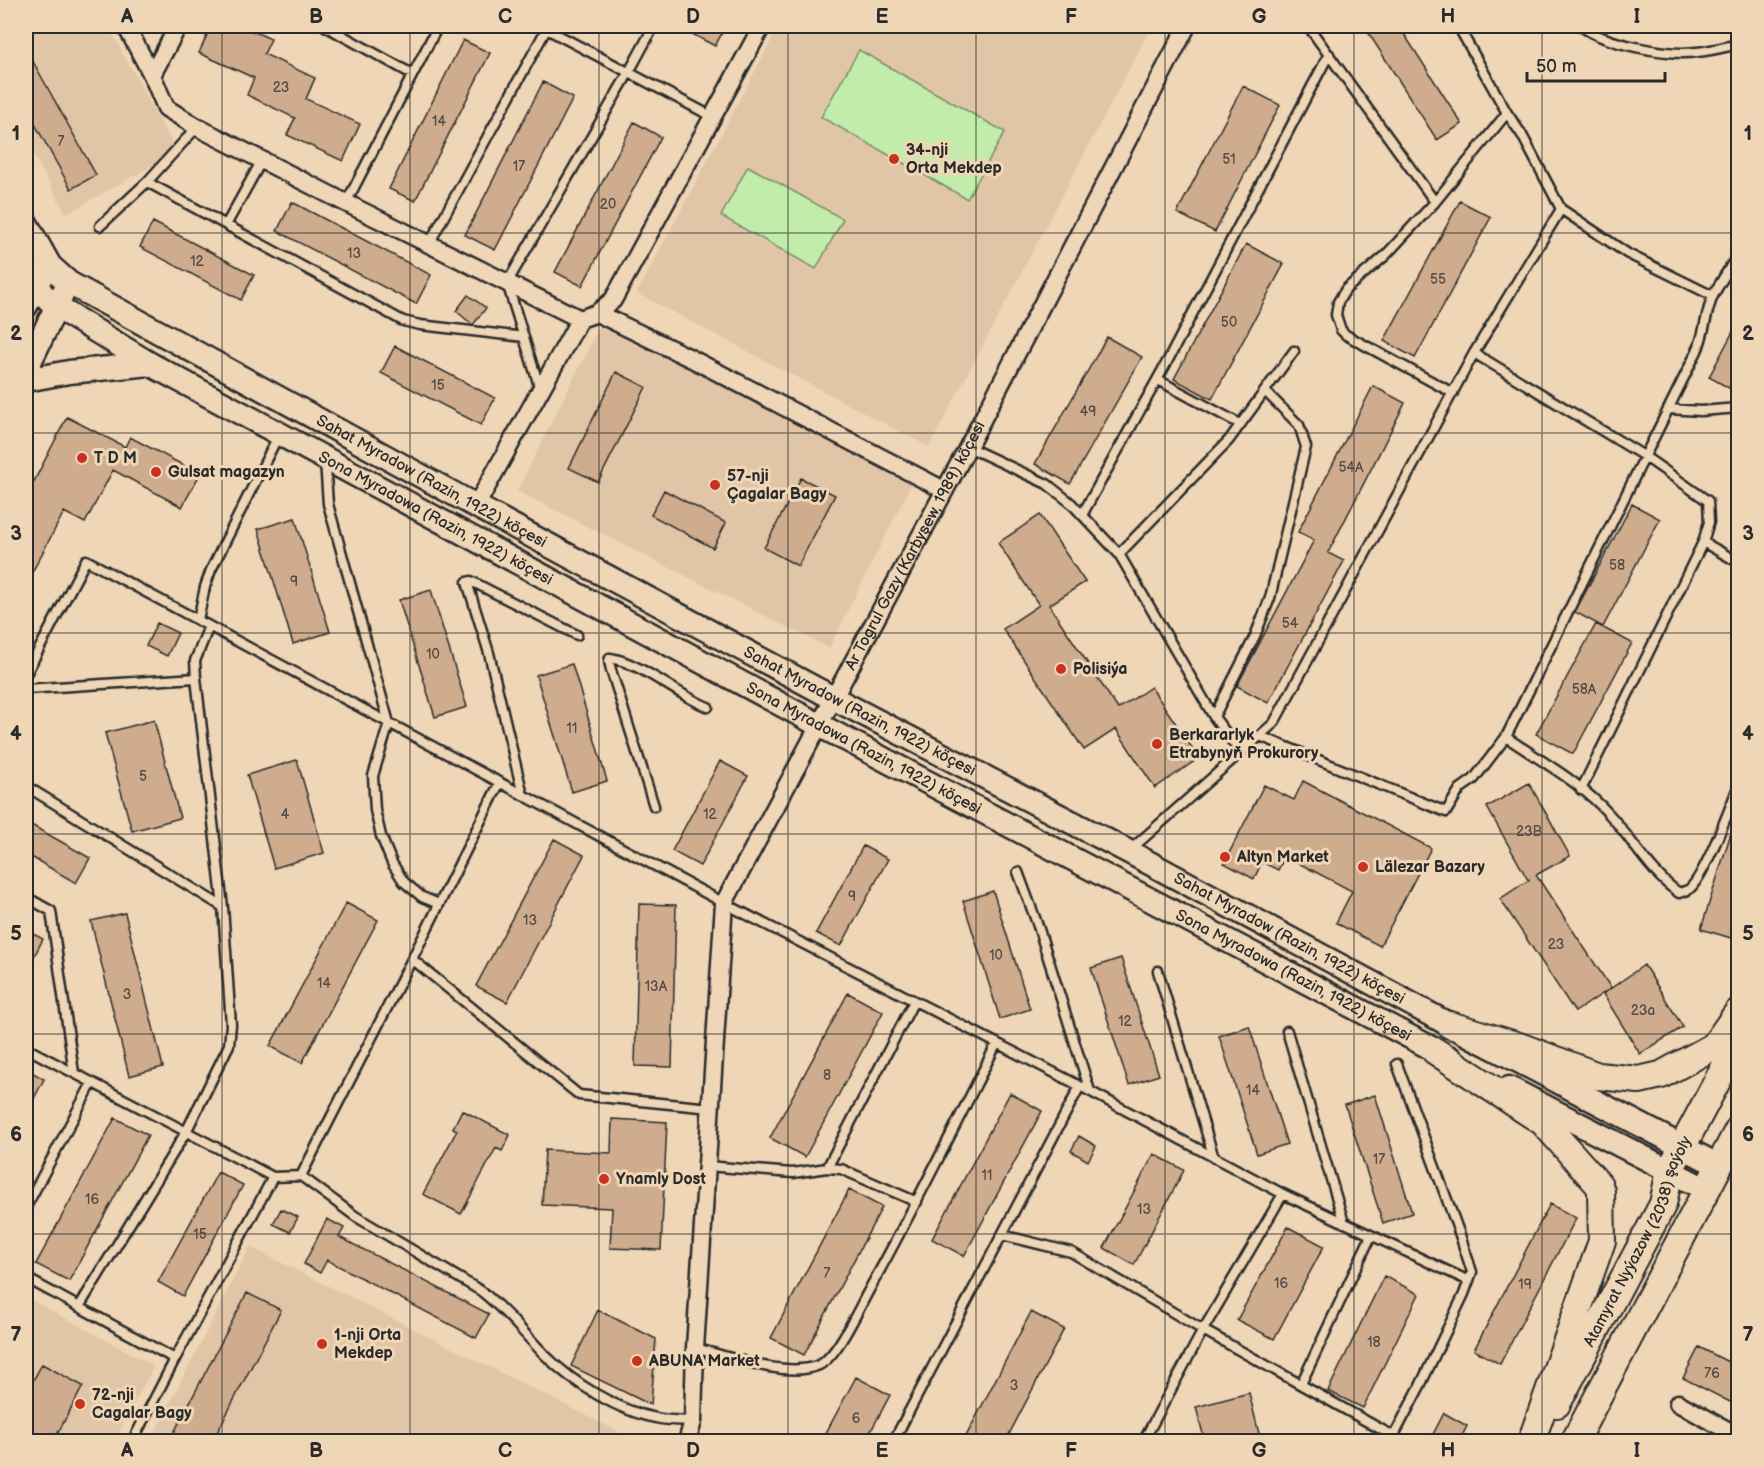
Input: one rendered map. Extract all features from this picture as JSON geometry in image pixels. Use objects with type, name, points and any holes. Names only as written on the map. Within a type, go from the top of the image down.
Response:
[{"type":"main road","name":"Sahat Myradow (Razin, 1922) köçesi","points":[[26,223],[50,266],[69,283],[833,698],[1129,852],[1719,1167]]},
{"type":"main road","points":[[26,306],[31,276],[50,266]]},
{"type":"main road","name":"Sona Myradowa (Razin, 1922) köçesi","points":[[31,276],[55,306],[150,364],[819,725],[1435,1051],[1707,1190]]},
{"type":"main road","points":[[26,370],[55,306],[69,283]]},
{"type":"main road","points":[[26,380],[69,372],[150,364]]},
{"type":"main road","points":[[1450,1025],[1519,1046],[1598,1076],[1639,1080],[1661,1075],[1714,1046],[1738,1012]]},
{"type":"main road","name":"Atamyrat Nyýazow (2038) şaýoly","points":[[1538,1442],[1663,1204],[1670,1170],[1738,1042]]},
{"type":"main road","points":[[1435,1051],[1543,1122],[1599,1185],[1601,1191],[1602,1241],[1531,1442]]},
{"type":"main road","name":"Atamyrat Nyýazow (2038) şaýoly","points":[[1574,1442],[1738,1130]]},
{"type":"street","points":[[126,26],[152,75],[166,108],[197,127],[346,203],[580,319]]},
{"type":"street","points":[[152,75],[178,26]]},
{"type":"street","points":[[476,506],[580,319],[597,313],[613,300],[762,26]]},
{"type":"street","name":"Ar Togrul Gazy (Karbyşew, 1989) köçesi","points":[[687,1442],[693,1421],[695,1348],[724,903],[968,447],[1187,26]]},
{"type":"street","points":[[597,313],[692,359],[944,490]]},
{"type":"street","points":[[1678,1403],[1738,1436]]},
{"type":"lane","points":[[325,26],[412,74]]},
{"type":"lane","points":[[346,203],[438,26]]},
{"type":"lane","points":[[429,244],[545,26],[713,117]]},
{"type":"lane","points":[[540,389],[507,283],[654,26]]},
{"type":"lane","points":[[1308,26],[1435,202]]},
{"type":"lane","points":[[1458,26],[1522,135],[1561,209],[1628,254],[1713,296]]},
{"type":"lane","points":[[1581,26],[1605,39],[1652,50],[1696,53],[1738,44]]},
{"type":"lane","points":[[1083,515],[1158,380],[1329,54]]},
{"type":"lane","points":[[1453,393],[1346,335],[1341,330],[1336,315],[1338,302],[1346,289],[1385,256],[1435,202],[1507,113]]},
{"type":"lane","points":[[100,226],[147,182],[197,127]]},
{"type":"lane","points":[[226,225],[262,160]]},
{"type":"lane","points":[[147,182],[403,321],[420,326],[524,338]]},
{"type":"lane","points":[[1129,852],[1274,723],[1474,353],[1561,209]]},
{"type":"lane","points":[[1260,736],[1446,812],[1460,789],[1474,779],[1506,737],[1703,338],[1704,325],[1713,296],[1738,254]]},
{"type":"lane","points":[[1119,555],[1229,440],[1294,351]]},
{"type":"lane","points":[[1474,353],[1644,456],[1708,501],[1709,522],[1703,542],[1581,790]]},
{"type":"lane","points":[[1158,380],[1240,424]]},
{"type":"lane","points":[[1214,717],[1256,636],[1270,598],[1306,447],[1299,425],[1265,391]]},
{"type":"lane","points":[[1668,409],[1701,411],[1738,408]]},
{"type":"lane","points":[[198,620],[211,570],[280,433]]},
{"type":"lane","points":[[968,447],[1047,484],[1071,503],[1119,555],[1214,717],[1241,753]]},
{"type":"lane","points":[[325,458],[328,504],[389,723],[373,776],[375,810],[381,836],[392,863],[404,882],[422,897],[439,904]]},
{"type":"lane","points":[[1703,542],[1738,562]]},
{"type":"lane","points":[[26,674],[86,560],[724,903],[1090,1091],[1283,1194],[1469,1281]]},
{"type":"lane","points":[[523,795],[489,653],[467,582],[471,580],[577,635]]},
{"type":"lane","points":[[79,1307],[186,1132],[229,1044],[231,1025],[223,907],[195,661],[209,626]]},
{"type":"lane","points":[[654,806],[611,670],[610,658],[628,663],[695,702],[708,707]]},
{"type":"lane","points":[[26,689],[196,678]]},
{"type":"lane","points":[[1506,737],[1572,781],[1609,814],[1637,852],[1666,884],[1679,893],[1688,890],[1697,880],[1719,837],[1738,787]]},
{"type":"lane","points":[[301,1176],[500,782]]},
{"type":"lane","points":[[26,786],[223,907]]},
{"type":"lane","points":[[1018,872],[1038,926],[1090,1091]]},
{"type":"lane","points":[[26,897],[51,911],[74,1073]]},
{"type":"lane","points":[[412,959],[579,1095],[711,1108]]},
{"type":"lane","points":[[1158,971],[1214,1158]]},
{"type":"lane","points":[[827,1168],[914,1001]]},
{"type":"lane","points":[[1287,1031],[1344,1223]]},
{"type":"lane","points":[[695,1348],[785,1369],[803,1368],[825,1362],[840,1343],[917,1202],[997,1043]]},
{"type":"lane","points":[[26,1048],[273,1177],[301,1176],[356,1216],[481,1291],[577,1382],[630,1411],[657,1419],[693,1421]]},
{"type":"lane","points":[[1002,1235],[1071,1252],[1392,1439],[1420,1386],[1472,1272],[1397,1064]]},
{"type":"lane","points":[[26,1207],[92,1083]]},
{"type":"lane","points":[[893,1442],[1080,1086]]},
{"type":"lane","points":[[707,1166],[793,1173],[827,1168],[841,1169],[917,1202]]},
{"type":"lane","points":[[132,1442],[273,1177]]},
{"type":"lane","points":[[1143,1442],[1203,1330],[1283,1194]]},
{"type":"lane","points":[[1301,1384],[1371,1236]]},
{"type":"lane","points":[[26,1278],[175,1359]]},
{"type":"shaded area","points":[[26,26],[108,26],[177,152],[66,214],[26,141]]},
{"type":"shaded area","name":"34-nji Orta Mekdep","points":[[779,26],[1152,26],[929,447],[637,293]]},
{"type":"shaded area","name":"57-nji Çagalar Bagy","points":[[602,322],[914,479],[829,648],[517,491]]},
{"type":"shaded area","name":"1-nji Orta Mekdep","points":[[250,1247],[637,1441],[150,1442]]},
{"type":"shaded area","name":"72-nji Cagalar Bagy","points":[[26,1297],[154,1366],[114,1441],[26,1441]]},
{"type":"green space","points":[[859,50],[1005,132],[967,199],[821,117]]},
{"type":"green space","points":[[748,166],[843,219],[816,269],[721,216]]},
{"type":"building","points":[[211,26],[241,26],[271,39],[264,54],[315,78],[306,99],[360,124],[343,161],[287,135],[295,118],[247,95],[254,78],[199,53]]},
{"type":"building","points":[[677,26],[726,26],[715,46]]},
{"type":"building","points":[[1364,26],[1399,26],[1462,124],[1437,140]]},
{"type":"building","points":[[463,40],[490,53],[415,201],[389,189]]},
{"type":"building","points":[[26,49],[96,175],[71,189],[26,108]]},
{"type":"building","points":[[543,82],[573,98],[495,250],[465,235]]},
{"type":"building","points":[[1243,86],[1280,105],[1215,232],[1177,213]]},
{"type":"building","points":[[634,122],[661,137],[582,286],[555,272]]},
{"type":"building","points":[[1460,201],[1491,217],[1415,358],[1384,341]]},
{"type":"building","points":[[292,202],[431,275],[416,304],[277,231]]},
{"type":"building","points":[[153,222],[254,275],[241,300],[140,247]]},
{"type":"building","points":[[1246,244],[1284,264],[1212,399],[1174,379]]},
{"type":"building","points":[[468,295],[486,308],[473,325],[456,311]]},
{"type":"building","points":[[1738,322],[1738,393],[1709,377]]},
{"type":"building","points":[[1107,337],[1142,357],[1070,484],[1035,464]]},
{"type":"building","points":[[395,346],[495,398],[481,425],[381,373]]},
{"type":"building","points":[[616,372],[646,387],[598,482],[569,468]]},
{"type":"building","points":[[1373,386],[1405,403],[1328,553],[1344,561],[1268,703],[1237,686],[1314,540],[1298,532]]},
{"type":"building","points":[[67,417],[125,447],[130,437],[200,474],[182,507],[113,470],[85,523],[64,512],[26,584],[26,497]]},
{"type":"building","points":[[801,478],[835,495],[798,566],[764,548]]},
{"type":"building","points":[[664,490],[726,523],[713,548],[651,515]]},
{"type":"building","points":[[1632,504],[1660,519],[1603,627],[1575,612]]},
{"type":"building","points":[[1040,515],[1085,582],[1049,605],[1118,709],[1151,687],[1199,758],[1155,788],[1116,729],[1084,750],[1003,629],[1039,605],[998,543]]},
{"type":"building","points":[[295,518],[330,632],[293,644],[258,529]]},
{"type":"building","points":[[431,590],[467,707],[435,717],[399,600]]},
{"type":"building","points":[[157,623],[178,633],[167,656],[146,646]]},
{"type":"building","points":[[1596,624],[1632,643],[1573,754],[1536,734]]},
{"type":"building","points":[[572,664],[607,781],[572,792],[536,675]]},
{"type":"building","points":[[154,720],[180,818],[132,831],[105,733]]},
{"type":"building","points":[[297,760],[324,853],[274,868],[247,775]]},
{"type":"building","points":[[720,761],[748,776],[700,866],[672,851]]},
{"type":"building","name":"Lälezar Bazary","points":[[1303,781],[1431,848],[1380,946],[1336,923],[1352,891],[1285,856],[1278,870],[1262,862],[1254,879],[1224,863],[1264,785],[1294,800]]},
{"type":"building","points":[[1529,783],[1570,856],[1536,875],[1611,988],[1575,1012],[1500,899],[1530,879],[1528,880],[1487,807]]},
{"type":"building","points":[[1735,820],[1738,820],[1738,914],[1731,938],[1701,929]]},
{"type":"building","points":[[26,822],[90,858],[76,883],[26,854]]},
{"type":"building","points":[[554,839],[584,855],[507,1002],[476,986]]},
{"type":"building","points":[[863,846],[888,859],[841,946],[816,933]]},
{"type":"building","points":[[993,891],[1030,1009],[1000,1019],[963,901]]},
{"type":"building","points":[[346,903],[378,920],[302,1063],[270,1046]]},
{"type":"building","points":[[639,904],[676,905],[672,1067],[635,1066]]},
{"type":"building","points":[[125,913],[163,1067],[129,1076],[91,921]]},
{"type":"building","points":[[26,930],[43,939],[26,972]]},
{"type":"building","points":[[1121,958],[1159,1075],[1129,1085],[1091,968]]},
{"type":"building","points":[[1644,965],[1683,1027],[1640,1054],[1603,994]]},
{"type":"building","points":[[848,993],[883,1012],[805,1157],[770,1138]]},
{"type":"building","points":[[1249,1026],[1287,1144],[1257,1154],[1219,1036]]},
{"type":"building","points":[[26,1069],[44,1079],[26,1114]]},
{"type":"building","points":[[1010,1093],[1042,1111],[964,1256],[932,1239]]},
{"type":"building","points":[[1375,1095],[1412,1213],[1383,1223],[1345,1105]]},
{"type":"building","points":[[462,1110],[510,1135],[502,1151],[496,1148],[461,1214],[423,1194],[457,1130],[453,1128]]},
{"type":"building","points":[[115,1118],[148,1135],[69,1281],[36,1264]]},
{"type":"building","name":"Ynamly Dost","points":[[612,1119],[667,1122],[661,1250],[610,1248],[612,1208],[542,1205],[545,1150],[611,1153]]},
{"type":"building","points":[[1079,1136],[1096,1146],[1088,1161],[1071,1151]]},
{"type":"building","points":[[1154,1154],[1184,1170],[1134,1265],[1104,1248]]},
{"type":"building","points":[[218,1172],[243,1185],[183,1296],[158,1282]]},
{"type":"building","points":[[849,1190],[882,1207],[804,1355],[771,1338]]},
{"type":"building","points":[[1550,1204],[1576,1218],[1500,1364],[1474,1350]]},
{"type":"building","points":[[281,1209],[298,1217],[290,1232],[273,1224]]},
{"type":"building","points":[[327,1219],[344,1228],[339,1237],[489,1314],[476,1338],[327,1260],[320,1273],[304,1264]]},
{"type":"building","points":[[1288,1227],[1324,1246],[1274,1339],[1237,1320]]},
{"type":"building","points":[[1384,1276],[1419,1294],[1363,1408],[1328,1391]]},
{"type":"building","points":[[247,1293],[281,1310],[212,1442],[169,1442]]},
{"type":"building","points":[[598,1310],[656,1339],[651,1405],[571,1366]]},
{"type":"building","points":[[1031,1312],[1064,1329],[1005,1442],[963,1442]]},
{"type":"building","points":[[1699,1347],[1738,1367],[1738,1406],[1683,1378]]},
{"type":"building","points":[[42,1364],[83,1386],[53,1442],[26,1442],[26,1394]]},
{"type":"building","points":[[856,1377],[890,1395],[865,1442],[821,1442]]},
{"type":"building","points":[[1249,1393],[1261,1442],[1205,1442],[1196,1407]]},
{"type":"building","points":[[1444,1413],[1467,1426],[1459,1442],[1429,1442]]},
{"type":"place","name":"34-nji Orta Mekdep","points":[[894,159]]},
{"type":"place","name":"T D M","points":[[82,458]]},
{"type":"place","name":"Gulsat magazyn","points":[[156,472]]},
{"type":"place","name":"57-nji Çagalar Bagy","points":[[715,485]]},
{"type":"place","name":"Polisiýa","points":[[1061,669]]},
{"type":"place","name":"Berkararlyk Etrabynyň Prokurory","points":[[1157,744]]},
{"type":"place","name":"Altyn Market","points":[[1225,857]]},
{"type":"place","name":"Lälezar Bazary","points":[[1363,867]]},
{"type":"place","name":"Ynamly Dost","points":[[604,1179]]},
{"type":"place","name":"1-nji Orta Mekdep","points":[[322,1344]]},
{"type":"place","name":"ABUNA Market","points":[[637,1361]]},
{"type":"place","name":"72-nji Cagalar Bagy","points":[[80,1404]]}]
